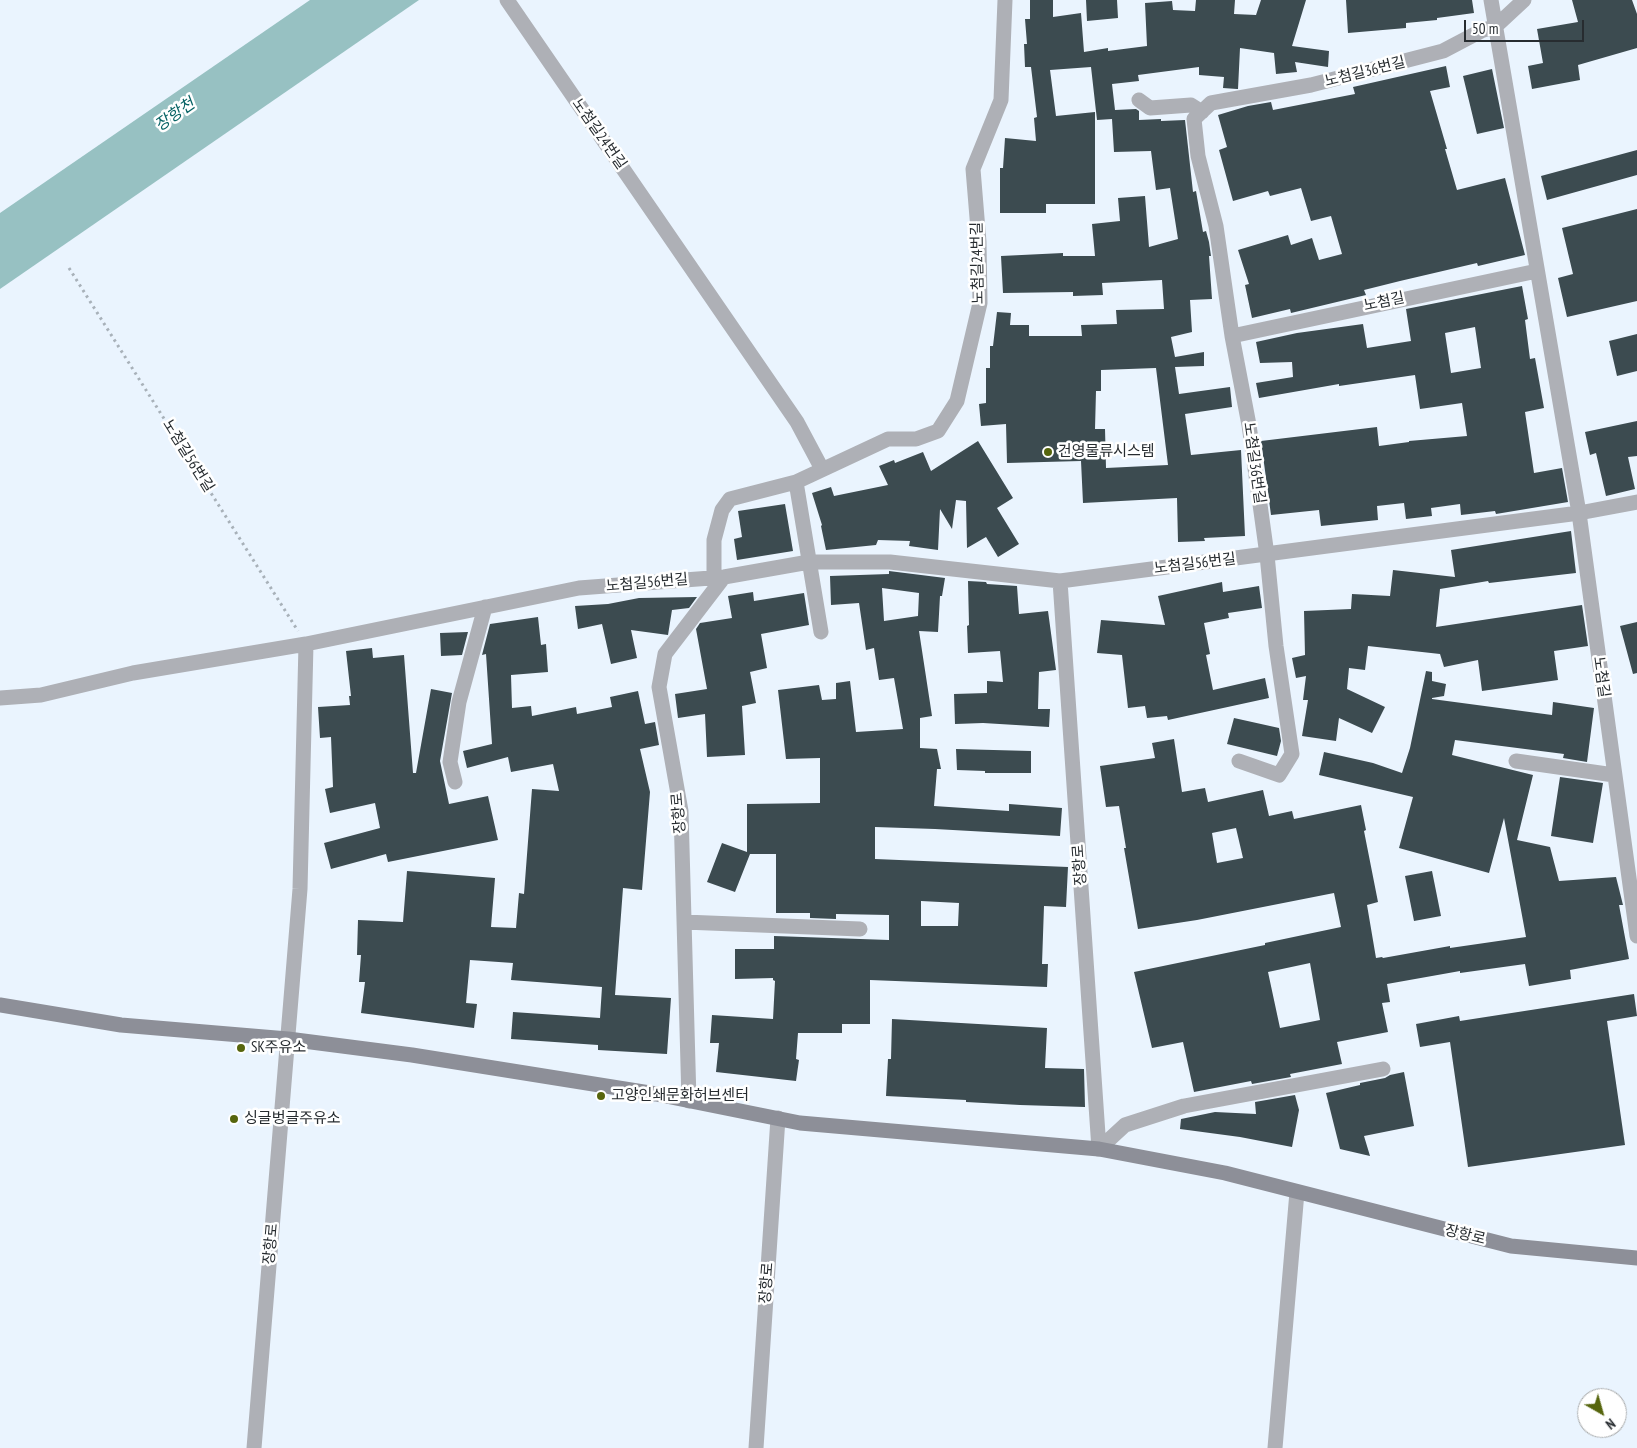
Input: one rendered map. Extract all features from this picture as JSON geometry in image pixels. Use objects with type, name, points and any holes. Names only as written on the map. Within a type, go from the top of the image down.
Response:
[{"type":"main road","name":"장항로","points":[[0,1005],[121,1025],[288,1039],[412,1055],[689,1101],[800,1123],[1100,1150],[1225,1173],[1511,1246],[1637,1258]]},
{"type":"street","name":"노첨길24번길","points":[[507,0],[791,414],[822,469]]},
{"type":"street","name":"노첨길24번길","points":[[719,577],[714,540],[722,510],[730,499],[796,482],[888,438],[916,439],[938,431],[957,400],[980,303],[979,242],[973,169],[1001,100],[1005,0]]},
{"type":"street","name":"노첨길","points":[[1491,0],[1579,513],[1614,775],[1630,840],[1637,936]]},
{"type":"street","points":[[1496,26],[1524,0]]},
{"type":"street","name":"노첨길36번길","points":[[1239,761],[1279,775],[1292,754],[1276,646],[1266,555],[1248,425],[1232,336],[1216,226],[1198,156],[1194,119],[1211,103],[1311,85],[1443,52],[1481,31],[1496,26]]},
{"type":"street","points":[[1139,100],[1150,108],[1191,105],[1202,112]]},
{"type":"street","name":"노첨길","points":[[1232,336],[1537,271]]},
{"type":"street","points":[[796,482],[821,632]]},
{"type":"street","points":[[1579,513],[1637,502]]},
{"type":"street","name":"노첨길56번길","points":[[0,698],[41,695],[133,673],[306,644],[579,588],[719,577],[809,562],[890,562],[1060,581],[1579,513]]},
{"type":"street","name":"장항로","points":[[689,1101],[681,810],[659,686],[665,654],[719,577]]},
{"type":"street","name":"장항로","points":[[1060,581],[1100,1150]]},
{"type":"street","points":[[455,782],[450,762],[459,702],[485,607]]},
{"type":"street","name":"장항로","points":[[254,1448],[300,889],[306,644]]},
{"type":"street","points":[[1516,761],[1614,775]]},
{"type":"street","points":[[684,922],[860,928]]},
{"type":"street","points":[[1100,1150],[1125,1125],[1184,1106],[1383,1069]]},
{"type":"street","name":"장항로","points":[[756,1448],[778,1118]]},
{"type":"street","points":[[1275,1448],[1297,1192]]},
{"type":"path","name":"노첨길56번길","points":[[69,268],[306,644]]},
{"type":"water","name":"장항천","points":[[310,0],[419,0],[0,289],[0,213]]},
{"type":"building","points":[[1030,0],[1053,0],[1053,17],[1081,13],[1084,52],[1108,48],[1108,51],[1147,46],[1145,3],[1172,1],[1173,10],[1195,11],[1196,0],[1235,0],[1234,14],[1256,15],[1261,0],[1306,0],[1292,46],[1329,51],[1328,67],[1295,62],[1297,72],[1276,74],[1274,53],[1240,48],[1238,89],[1223,88],[1224,77],[1199,75],[1199,67],[1138,75],[1139,81],[1112,84],[1115,110],[1136,109],[1139,111],[1139,120],[1185,120],[1193,192],[1196,191],[1203,232],[1206,231],[1209,242],[1212,299],[1190,300],[1192,332],[1171,337],[1175,357],[1204,352],[1204,366],[1175,367],[1179,394],[1230,387],[1232,407],[1185,414],[1191,455],[1241,450],[1245,536],[1204,538],[1205,541],[1178,542],[1177,498],[1083,503],[1081,461],[1007,463],[1006,424],[981,426],[979,404],[986,403],[986,368],[990,368],[990,346],[993,346],[997,312],[1011,313],[1010,325],[1029,325],[1029,336],[1082,336],[1081,325],[1117,324],[1116,310],[1164,309],[1162,280],[1102,283],[1103,295],[1073,296],[1073,292],[1003,293],[1001,256],[1063,253],[1063,256],[1095,256],[1092,224],[1120,221],[1118,198],[1145,196],[1149,247],[1178,239],[1170,188],[1156,190],[1151,151],[1114,152],[1112,119],[1097,120],[1091,67],[1050,70],[1056,116],[1095,112],[1095,204],[1046,204],[1046,213],[1000,213],[1000,168],[1003,168],[1005,138],[1036,141],[1034,118],[1037,117],[1031,67],[1025,67],[1024,44],[1027,44],[1025,19],[1030,19]],"holes":[[[1156,368],[1168,465],[1106,468],[1105,429],[1095,429],[1096,391],[1101,391],[1101,370]]]},
{"type":"building","points":[[1086,0],[1117,0],[1118,18],[1087,21]]},
{"type":"building","points":[[1346,0],[1472,0],[1474,13],[1437,18],[1437,20],[1406,23],[1406,28],[1348,33]]},
{"type":"building","points":[[1572,0],[1632,0],[1637,14],[1637,48],[1578,65],[1580,80],[1532,89],[1528,66],[1543,63],[1537,29],[1578,22]]},
{"type":"building","points":[[1446,66],[1450,87],[1430,91],[1457,190],[1505,178],[1525,255],[1478,266],[1477,263],[1400,281],[1364,290],[1366,295],[1291,313],[1290,309],[1252,318],[1245,285],[1249,284],[1238,250],[1288,235],[1291,245],[1312,238],[1319,260],[1342,254],[1331,216],[1311,221],[1301,188],[1270,196],[1268,191],[1233,201],[1219,150],[1227,147],[1218,115],[1248,106],[1271,102],[1273,110],[1355,94],[1353,87]]},
{"type":"building","points":[[1492,69],[1504,128],[1477,134],[1463,76]]},
{"type":"building","points":[[1637,150],[1637,175],[1547,200],[1541,176]]},
{"type":"building","points":[[1637,209],[1637,301],[1567,317],[1558,278],[1573,274],[1562,228]]},
{"type":"building","points":[[1522,286],[1528,319],[1525,320],[1530,359],[1535,358],[1544,408],[1525,412],[1534,473],[1562,468],[1568,502],[1496,514],[1495,511],[1461,515],[1460,504],[1431,508],[1432,516],[1406,519],[1404,503],[1377,506],[1378,520],[1321,526],[1319,510],[1271,515],[1261,441],[1377,427],[1379,446],[1409,441],[1467,436],[1462,403],[1420,409],[1415,375],[1339,386],[1339,384],[1259,398],[1256,383],[1293,377],[1292,362],[1260,363],[1256,342],[1297,333],[1363,324],[1367,348],[1411,341],[1406,309]],"holes":[[[1475,327],[1481,368],[1451,373],[1445,333]]]},
{"type":"building","points":[[1637,334],[1637,371],[1617,376],[1609,341]]},
{"type":"building","points":[[1637,421],[1637,456],[1628,457],[1635,489],[1606,496],[1596,453],[1590,455],[1585,432]]},
{"type":"building","points":[[978,441],[1013,498],[997,508],[1019,544],[998,557],[986,537],[967,548],[966,501],[956,500],[952,529],[940,509],[938,550],[909,546],[910,541],[878,540],[876,545],[826,550],[822,525],[812,493],[831,487],[834,496],[888,485],[879,466],[894,460],[895,463],[923,452],[931,471]]},
{"type":"building","points":[[785,504],[793,551],[737,560],[734,539],[742,537],[738,511]]},
{"type":"building","points":[[1571,531],[1576,573],[1489,583],[1488,581],[1440,589],[1436,627],[1582,605],[1588,646],[1554,651],[1558,680],[1482,691],[1478,660],[1444,667],[1440,654],[1368,646],[1365,670],[1349,668],[1347,689],[1385,707],[1372,733],[1339,718],[1336,741],[1302,736],[1308,700],[1303,700],[1306,676],[1296,678],[1292,658],[1305,655],[1304,611],[1351,609],[1352,594],[1390,596],[1393,570],[1455,577],[1451,550]]},
{"type":"building","points":[[889,571],[945,578],[942,596],[940,596],[938,632],[919,631],[932,716],[920,718],[920,748],[937,749],[941,769],[937,769],[934,806],[1009,811],[1009,804],[1062,808],[1060,836],[875,827],[875,859],[1068,867],[1066,907],[1044,906],[1042,964],[1048,964],[1047,987],[870,980],[870,1024],[842,1024],[842,1033],[798,1033],[796,1059],[799,1060],[796,1081],[716,1072],[719,1043],[710,1043],[712,1015],[773,1019],[775,981],[773,978],[735,979],[735,949],[774,949],[774,936],[889,940],[889,915],[836,914],[836,919],[810,918],[810,913],[776,913],[776,854],[750,854],[735,892],[707,882],[722,843],[747,852],[747,804],[820,803],[820,758],[786,759],[778,690],[819,685],[822,700],[836,699],[836,683],[850,681],[856,732],[903,729],[894,678],[879,680],[874,648],[866,650],[859,603],[831,605],[830,576],[889,574]],"holes":[[[882,588],[919,593],[918,616],[884,621]],[[921,901],[959,903],[958,926],[921,926]]]},
{"type":"building","points":[[968,581],[1017,586],[1019,614],[1048,611],[1056,670],[1039,672],[1038,709],[1050,709],[1049,727],[983,723],[955,724],[954,694],[987,693],[987,681],[1003,682],[1000,651],[968,653]]},
{"type":"building","points":[[1222,582],[1223,592],[1259,586],[1262,608],[1228,613],[1229,618],[1204,623],[1210,654],[1206,655],[1213,690],[1265,678],[1269,698],[1168,720],[1167,716],[1147,718],[1145,706],[1128,708],[1122,655],[1097,653],[1101,620],[1165,625],[1158,596]]},
{"type":"building","points":[[753,592],[754,601],[804,593],[809,625],[761,634],[767,668],[750,672],[756,703],[742,706],[745,755],[707,757],[705,714],[678,718],[675,694],[707,689],[696,629],[700,623],[732,618],[728,596]]},
{"type":"building","points":[[697,597],[689,608],[672,610],[668,635],[631,630],[637,658],[611,664],[602,624],[578,629],[575,606],[608,604],[639,598]]},
{"type":"building","points":[[538,617],[541,645],[546,644],[548,672],[511,675],[512,708],[531,706],[532,716],[576,707],[577,714],[612,707],[610,697],[638,691],[645,724],[655,722],[659,745],[640,749],[650,792],[642,890],[623,888],[615,995],[671,998],[667,1054],[598,1050],[598,1045],[511,1039],[513,1012],[600,1018],[602,987],[511,980],[513,963],[470,960],[466,1003],[477,1004],[474,1028],[361,1013],[365,982],[359,982],[361,955],[357,955],[358,920],[403,922],[407,871],[495,878],[491,927],[516,928],[519,893],[524,894],[532,789],[559,791],[553,764],[511,772],[508,757],[467,768],[463,751],[492,744],[486,654],[482,655],[490,624]]},
{"type":"building","points":[[1637,622],[1637,673],[1633,674],[1620,626]]},
{"type":"building","points":[[468,632],[462,655],[441,656],[440,633]]},
{"type":"building","points":[[372,648],[373,658],[404,655],[413,773],[416,773],[431,689],[452,693],[440,761],[449,804],[488,796],[498,840],[388,862],[386,854],[331,869],[324,843],[380,828],[375,803],[330,813],[325,789],[333,787],[331,737],[320,738],[318,707],[350,705],[349,696],[351,696],[346,651]]},
{"type":"building","points":[[1426,671],[1432,672],[1432,681],[1446,684],[1444,696],[1432,699],[1552,715],[1553,702],[1594,708],[1587,762],[1563,758],[1564,754],[1455,740],[1452,755],[1533,775],[1517,840],[1550,847],[1559,881],[1616,877],[1623,905],[1619,905],[1629,959],[1570,970],[1571,979],[1529,986],[1525,964],[1460,973],[1460,971],[1387,984],[1390,1002],[1382,1003],[1388,1032],[1337,1042],[1342,1064],[1290,1074],[1291,1077],[1252,1084],[1251,1081],[1194,1092],[1183,1042],[1152,1048],[1134,972],[1341,927],[1334,893],[1197,920],[1138,929],[1119,806],[1106,807],[1100,766],[1155,758],[1152,743],[1174,739],[1182,792],[1205,788],[1208,802],[1263,790],[1269,816],[1292,811],[1294,819],[1361,805],[1366,830],[1364,831],[1378,902],[1367,905],[1376,958],[1450,946],[1450,948],[1526,937],[1504,818],[1489,873],[1399,848],[1413,797],[1319,775],[1324,752],[1373,763],[1402,773],[1410,748]],"holes":[[[1236,828],[1243,858],[1217,863],[1212,833]],[[1310,963],[1320,1020],[1280,1028],[1268,972]]]},
{"type":"building","points":[[1234,718],[1279,728],[1281,741],[1277,756],[1227,744]]},
{"type":"building","points":[[956,749],[1031,751],[1031,773],[985,773],[985,771],[957,770]]},
{"type":"building","points":[[1560,777],[1603,783],[1593,843],[1551,836]]},
{"type":"building","points":[[1432,871],[1441,916],[1414,921],[1405,876]]},
{"type":"building","points":[[1634,994],[1637,1016],[1607,1021],[1625,1145],[1468,1167],[1450,1042],[1420,1047],[1416,1024],[1459,1016],[1460,1021]]},
{"type":"building","points":[[892,1019],[1047,1028],[1045,1068],[1084,1069],[1085,1107],[1020,1105],[886,1096],[888,1059],[891,1059]]},
{"type":"building","points":[[1404,1072],[1414,1126],[1364,1136],[1370,1156],[1340,1149],[1326,1093]]},
{"type":"building","points":[[1295,1095],[1299,1110],[1292,1147],[1240,1137],[1180,1129],[1181,1119],[1215,1112],[1256,1114],[1255,1102]]},
{"type":"place","name":"건영물류시스템","points":[[1048,452]]},
{"type":"place","name":"SK주유소","points":[[241,1048]]},
{"type":"place","name":"고양인쇄문화허브센터","points":[[601,1096]]},
{"type":"place","name":"싱글벙글주유소","points":[[234,1119]]}]
